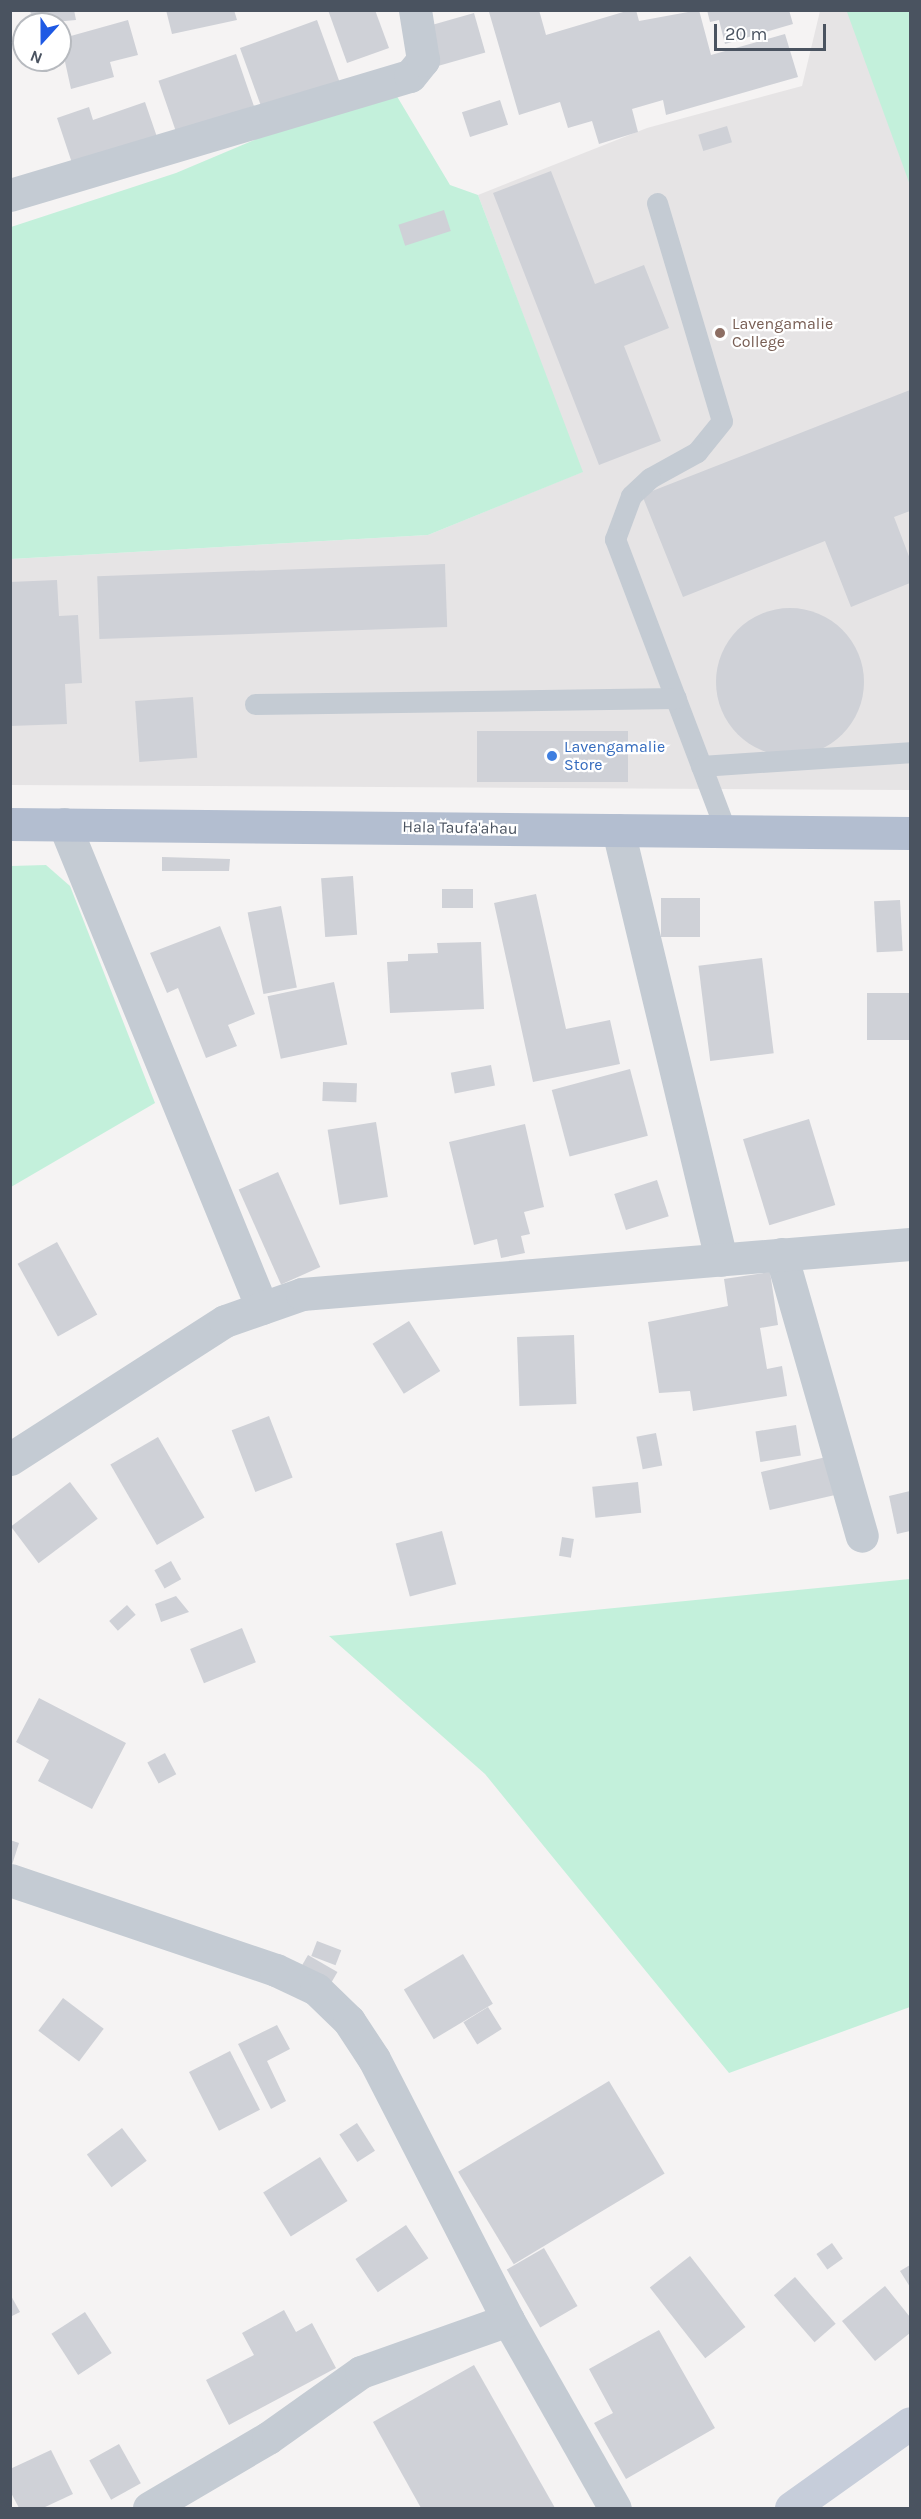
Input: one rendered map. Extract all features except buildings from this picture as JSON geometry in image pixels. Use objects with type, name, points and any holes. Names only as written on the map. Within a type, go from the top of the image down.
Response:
[{"type":"main road","name":"Hala Taufa'ahau","points":[[10,824],[910,833]]},
{"type":"main road","points":[[791,2508],[910,2423]]},
{"type":"street","points":[[10,195],[410,76],[423,60],[415,10]]},
{"type":"street","points":[[64,824],[262,1308]]},
{"type":"street","points":[[618,830],[721,1260]]},
{"type":"street","points":[[10,1459],[225,1321],[302,1294],[910,1244]]},
{"type":"street","points":[[781,1254],[862,1536]]},
{"type":"street","points":[[10,1880],[239,1956],[316,1989],[349,2021],[374,2058],[508,2319],[615,2508]]},
{"type":"street","points":[[149,2508],[249,2451],[360,2372],[508,2319]]},
{"type":"lane","points":[[657,203],[722,422],[697,453],[650,478],[631,496],[615,539],[726,831]]},
{"type":"lane","points":[[255,705],[676,698]]},
{"type":"lane","points":[[701,766],[910,752]]},
{"type":"shaded area","name":"Lavengamalie College","points":[[820,11],[910,11],[910,790],[11,785],[11,559],[428,535],[582,472],[478,195],[647,128],[802,86]]},
{"type":"green space","points":[[910,11],[910,185],[847,12]]},
{"type":"green space","points":[[389,83],[450,185],[478,195],[583,472],[428,535],[11,559],[11,227],[176,173]]},
{"type":"green space","points":[[46,865],[70,886],[155,1103],[11,1187],[11,866]]},
{"type":"green space","points":[[910,1579],[910,2007],[729,2073],[485,1774],[329,1636]]},
{"type":"place","name":"Lavengamalie College","points":[[720,333]]},
{"type":"place","name":"Lavengamalie Store","points":[[552,756]]}]
